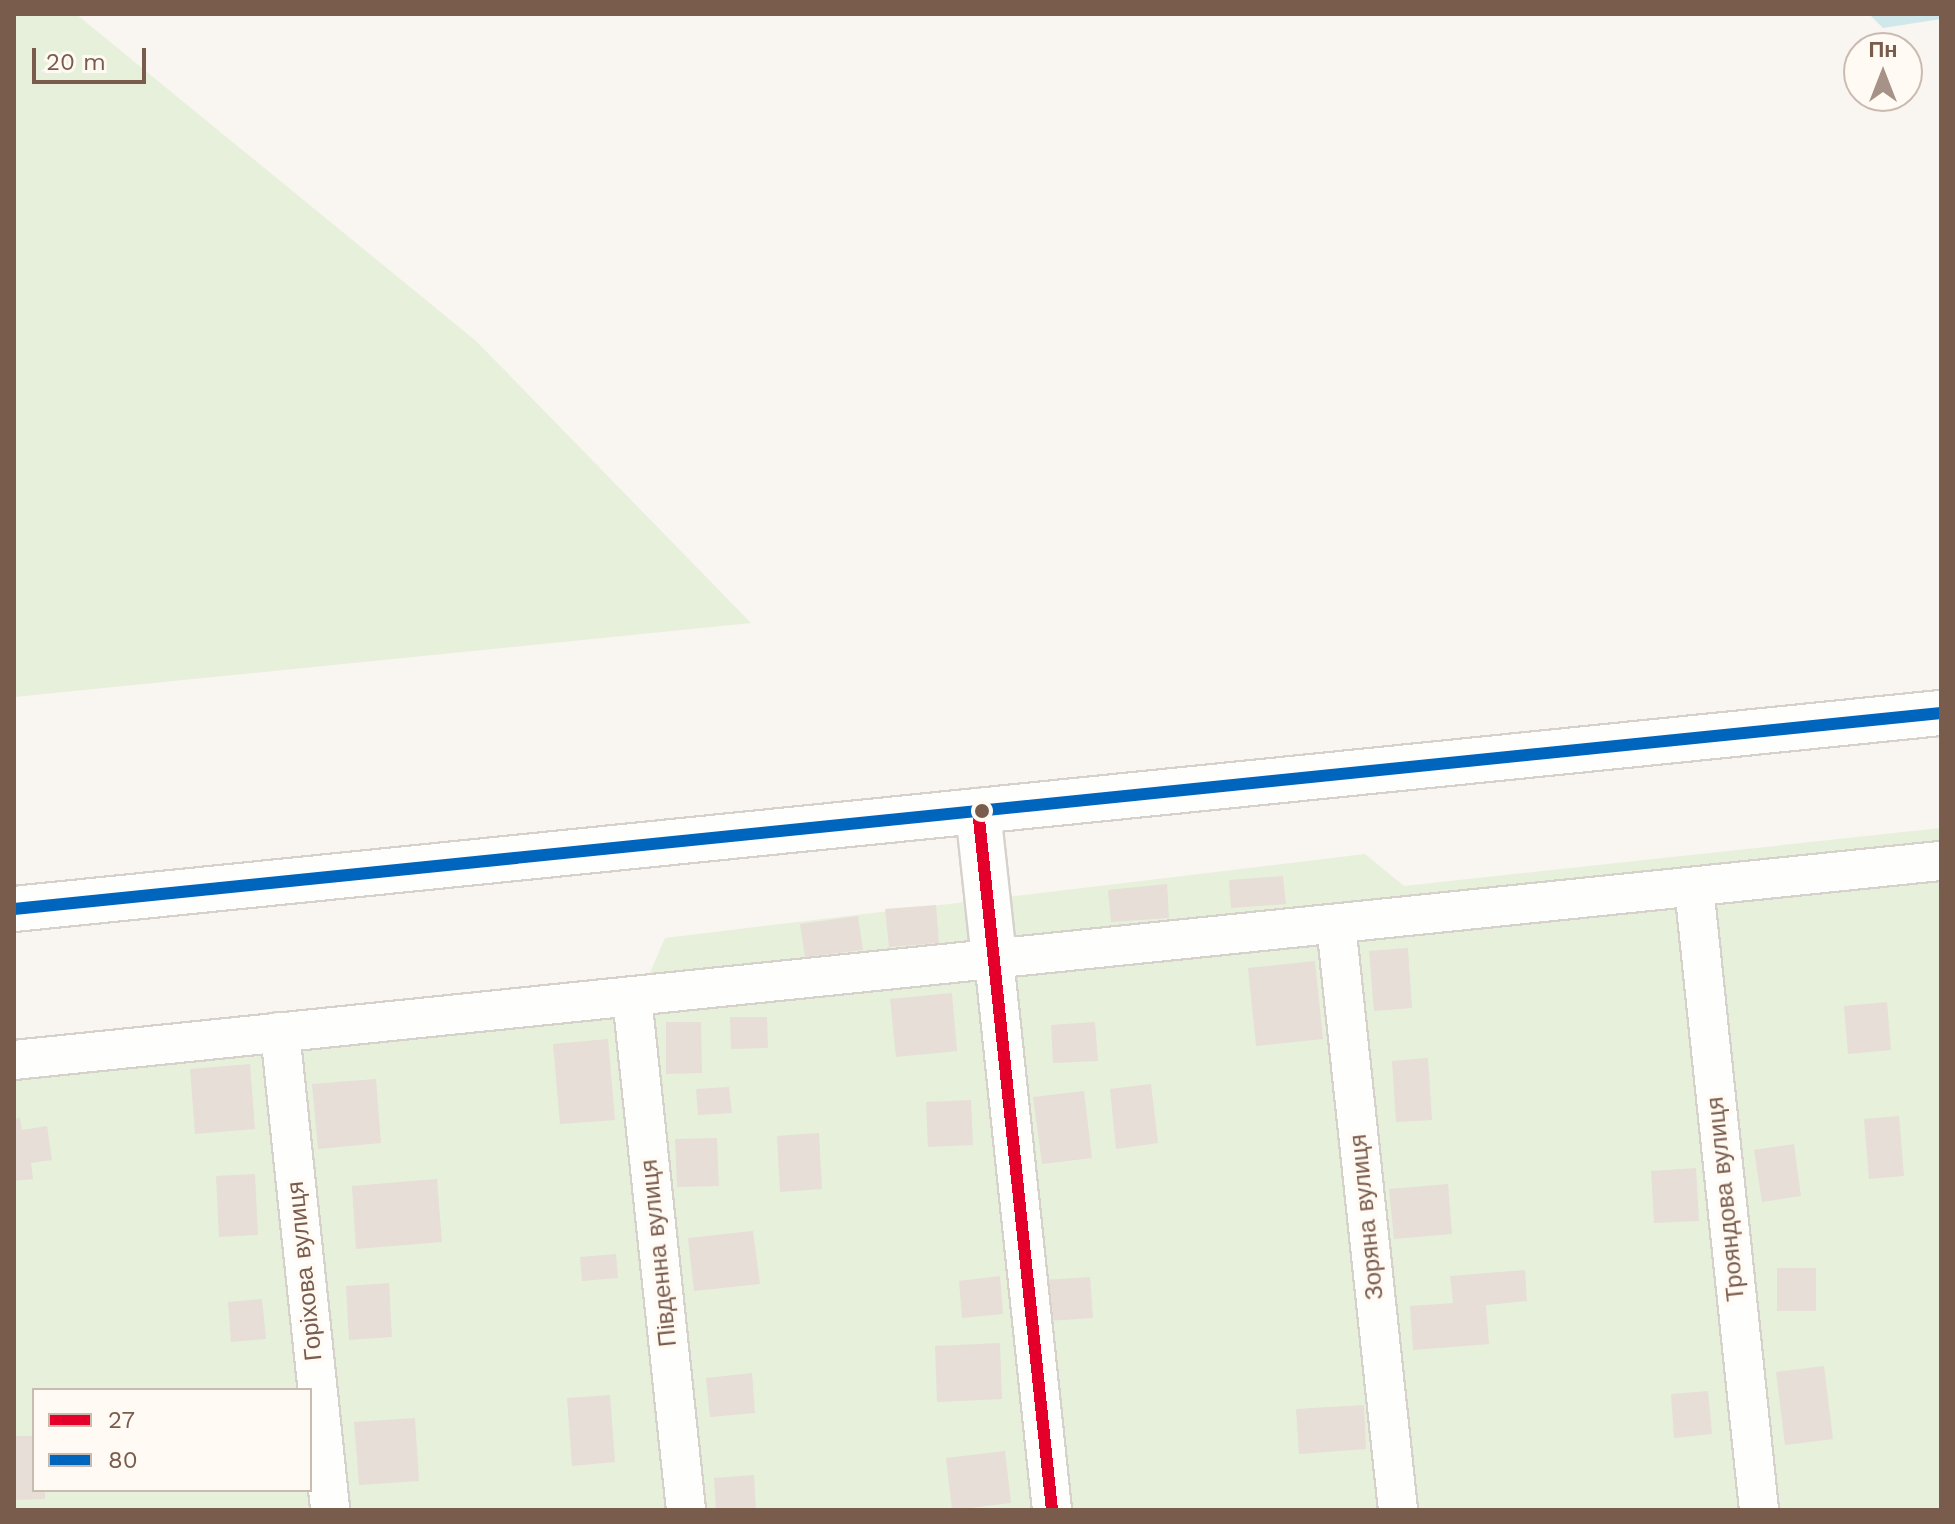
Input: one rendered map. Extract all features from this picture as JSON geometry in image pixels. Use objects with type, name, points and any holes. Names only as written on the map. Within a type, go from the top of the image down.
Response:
[{"type":"street","points":[[14,909],[1941,713]]},
{"type":"street","points":[[978,811],[1052,1510]]},
{"type":"street","points":[[14,1060],[1941,861]]},
{"type":"street","name":"Трояндова вулиця","points":[[1694,887],[1759,1510]]},
{"type":"street","name":"Зоряна вулиця","points":[[1336,924],[1398,1510]]},
{"type":"street","name":"Південна вулиця","points":[[632,997],[686,1510]]},
{"type":"street","name":"Горіхова вулиця","points":[[280,1032],[330,1510]]},
{"type":"green space","points":[[14,14],[76,14],[476,341],[751,623],[14,697]]},
{"type":"green space","points":[[1941,828],[1941,1510],[14,1510],[14,1040],[649,975],[665,938],[1365,854],[1404,886]]},
{"type":"water","points":[[1869,14],[1941,14],[1941,19],[1883,28]]},
{"type":"building","points":[[1283,876],[1286,904],[1231,908],[1229,880]]},
{"type":"building","points":[[1167,884],[1169,918],[1111,922],[1108,890]]},
{"type":"building","points":[[936,905],[939,943],[889,947],[885,909]]},
{"type":"building","points":[[858,916],[863,950],[805,957],[800,924]]},
{"type":"building","points":[[1408,948],[1412,1008],[1374,1011],[1369,951]]},
{"type":"building","points":[[1315,961],[1323,1039],[1256,1046],[1248,968]]},
{"type":"building","points":[[952,993],[957,1051],[896,1057],[890,999]]},
{"type":"building","points":[[1887,1002],[1891,1050],[1848,1054],[1844,1006]]},
{"type":"building","points":[[730,1017],[767,1017],[768,1048],[731,1049]]},
{"type":"building","points":[[666,1022],[701,1022],[702,1073],[666,1074]]},
{"type":"building","points":[[1095,1022],[1098,1061],[1053,1063],[1051,1025]]},
{"type":"building","points":[[608,1039],[615,1120],[560,1124],[553,1044]]},
{"type":"building","points":[[1428,1058],[1432,1120],[1396,1122],[1392,1061]]},
{"type":"building","points":[[250,1064],[255,1129],[195,1134],[190,1069]]},
{"type":"building","points":[[376,1079],[381,1143],[318,1149],[312,1084]]},
{"type":"building","points":[[1151,1084],[1158,1143],[1116,1149],[1110,1089]]},
{"type":"building","points":[[729,1087],[732,1113],[698,1115],[696,1089]]},
{"type":"building","points":[[1084,1091],[1092,1158],[1042,1164],[1033,1097]]},
{"type":"building","points":[[971,1100],[973,1145],[928,1147],[926,1102]]},
{"type":"building","points":[[1899,1116],[1904,1176],[1869,1179],[1864,1119]]},
{"type":"building","points":[[20,1118],[22,1130],[47,1126],[52,1160],[31,1163],[33,1179],[14,1181],[14,1119]]},
{"type":"building","points":[[819,1133],[822,1189],[780,1192],[777,1136]]},
{"type":"building","points":[[717,1138],[719,1186],[677,1187],[675,1139]]},
{"type":"building","points":[[1794,1144],[1801,1196],[1762,1202],[1754,1150]]},
{"type":"building","points":[[1696,1168],[1699,1221],[1654,1223],[1651,1171]]},
{"type":"building","points":[[255,1174],[258,1235],[219,1237],[216,1176]]},
{"type":"building","points":[[437,1179],[442,1242],[356,1249],[352,1186]]},
{"type":"building","points":[[1448,1184],[1452,1234],[1394,1239],[1389,1189]]},
{"type":"building","points":[[753,1231],[760,1284],[694,1291],[688,1238]]},
{"type":"building","points":[[616,1254],[618,1278],[582,1281],[580,1257]]},
{"type":"building","points":[[1777,1268],[1816,1268],[1816,1311],[1777,1311]]},
{"type":"building","points":[[1525,1270],[1527,1301],[1486,1305],[1489,1344],[1413,1350],[1410,1306],[1453,1303],[1450,1276]]},
{"type":"building","points":[[1000,1276],[1003,1314],[962,1318],[959,1281]]},
{"type":"building","points":[[1090,1277],[1093,1318],[1046,1321],[1043,1280]]},
{"type":"building","points":[[389,1283],[392,1337],[349,1340],[346,1286]]},
{"type":"building","points":[[262,1299],[266,1339],[231,1342],[228,1302]]},
{"type":"building","points":[[1000,1343],[1002,1399],[937,1402],[935,1346]]},
{"type":"building","points":[[1824,1366],[1833,1439],[1785,1445],[1776,1372]]},
{"type":"building","points":[[752,1373],[755,1413],[710,1417],[706,1378]]},
{"type":"building","points":[[1708,1391],[1712,1434],[1674,1438],[1671,1394]]},
{"type":"building","points":[[610,1395],[615,1462],[572,1466],[567,1398]]},
{"type":"building","points":[[1364,1405],[1366,1449],[1299,1454],[1296,1409]]},
{"type":"building","points":[[415,1418],[419,1481],[359,1485],[354,1422]]},
{"type":"building","points":[[14,1436],[32,1436],[32,1492],[45,1492],[45,1499],[14,1500]]},
{"type":"building","points":[[1005,1451],[1011,1503],[952,1510],[946,1458]]},
{"type":"building","points":[[754,1475],[756,1510],[716,1510],[714,1478]]},
{"type":"transit line","name":"80","points":[[14,909],[1941,713]]},
{"type":"transit line","name":"27","points":[[979,819],[1052,1510]]}]
